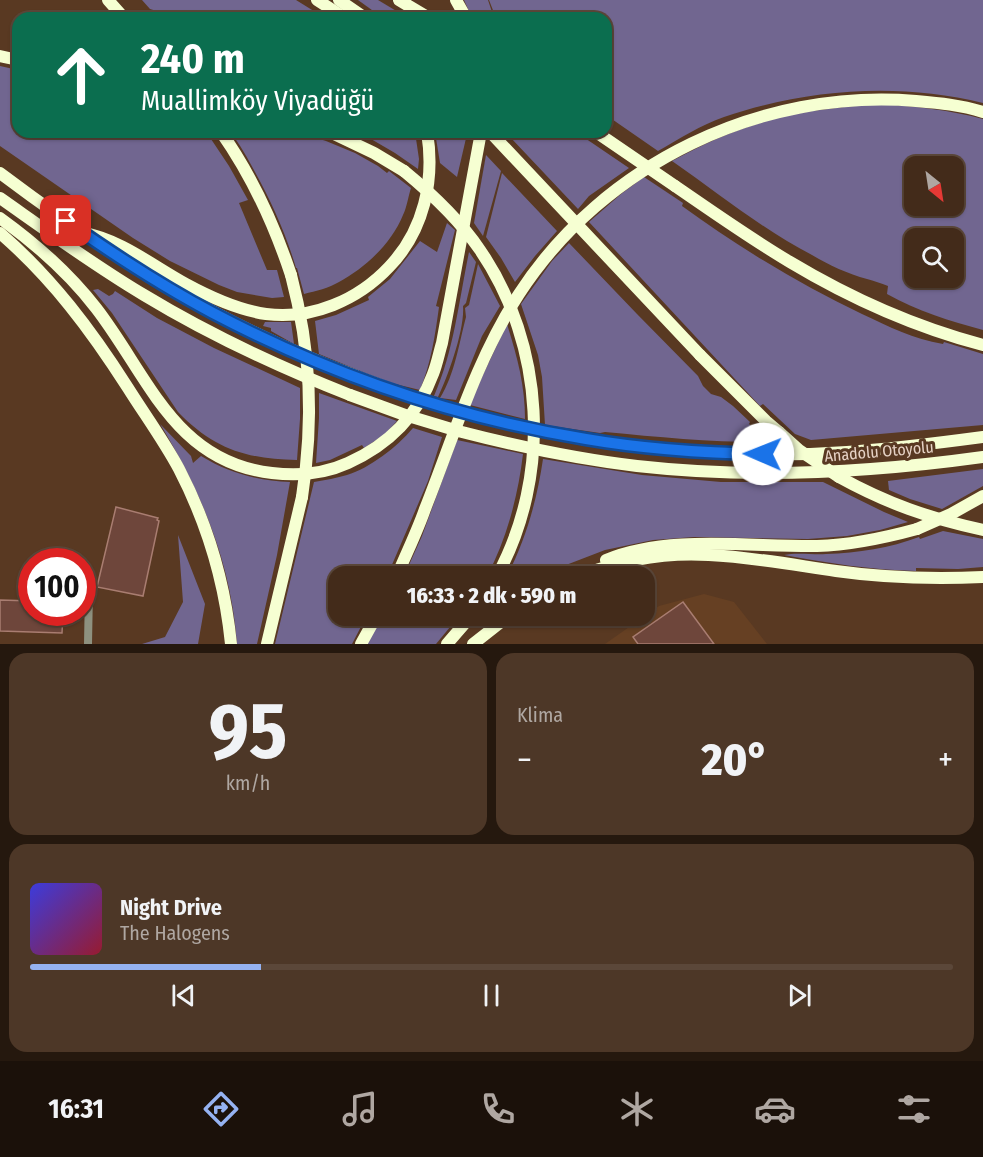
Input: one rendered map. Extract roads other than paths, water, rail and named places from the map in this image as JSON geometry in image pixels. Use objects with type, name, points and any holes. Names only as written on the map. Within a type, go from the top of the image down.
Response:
[{"type":"highway","points":[[108,0],[119,12]]},
{"type":"highway","points":[[317,0],[336,12]]},
{"type":"highway","points":[[339,0],[356,12]]},
{"type":"highway","points":[[399,0],[419,12]]},
{"type":"highway","points":[[401,566],[425,512],[475,376],[502,323],[520,293],[551,251],[589,213],[619,188],[668,156],[702,138],[740,122],[798,107],[840,100],[900,99],[953,105],[983,112]]},
{"type":"highway","points":[[225,138],[264,204],[291,275],[301,316],[309,385],[307,467],[267,644]]},
{"type":"highway","points":[[343,138],[404,171],[452,215],[480,250],[501,286],[511,309],[527,362],[532,390],[534,425],[530,478],[521,517],[501,566]]},
{"type":"highway","points":[[0,173],[84,233],[99,236],[137,255],[216,299],[241,309],[282,315],[316,311],[342,302],[377,280],[394,262],[412,237],[425,204],[430,178],[428,138]]},
{"type":"highway","points":[[0,218],[58,265],[85,293],[158,401],[191,438],[219,457],[249,468],[281,474],[313,473],[342,466],[358,459],[382,443],[405,423],[425,392],[434,373],[442,343],[480,138]]},
{"type":"highway","points":[[496,138],[700,355],[759,415],[800,450],[839,477],[866,492],[908,510],[983,530]]},
{"type":"highway","points":[[605,138],[788,261],[848,295],[933,330],[983,345]]},
{"type":"highway","name":"Anadolu Otoyolu","points":[[0,198],[116,278],[170,310],[256,355],[405,416],[458,431],[524,447],[635,465],[719,472],[853,471],[983,457]]},
{"type":"highway","points":[[0,233],[29,259],[83,321],[179,470],[217,566],[231,644]]},
{"type":"highway","name":"Anadolu Otoyolu","points":[[84,233],[211,312],[292,351],[415,398],[525,427],[586,439],[657,448],[733,453],[848,452],[983,437]]},
{"type":"highway","points":[[593,566],[632,551],[662,546],[707,544],[817,546],[890,537],[917,529],[983,496]]},
{"type":"highway","points":[[608,566],[666,556],[708,554],[882,576],[983,578]]},
{"type":"highway","points":[[361,644],[371,626]]},
{"type":"highway","points":[[447,644],[463,626]]},
{"type":"highway","points":[[473,644],[496,626]]},
{"type":"street","points":[[88,626],[88,644]]}]
